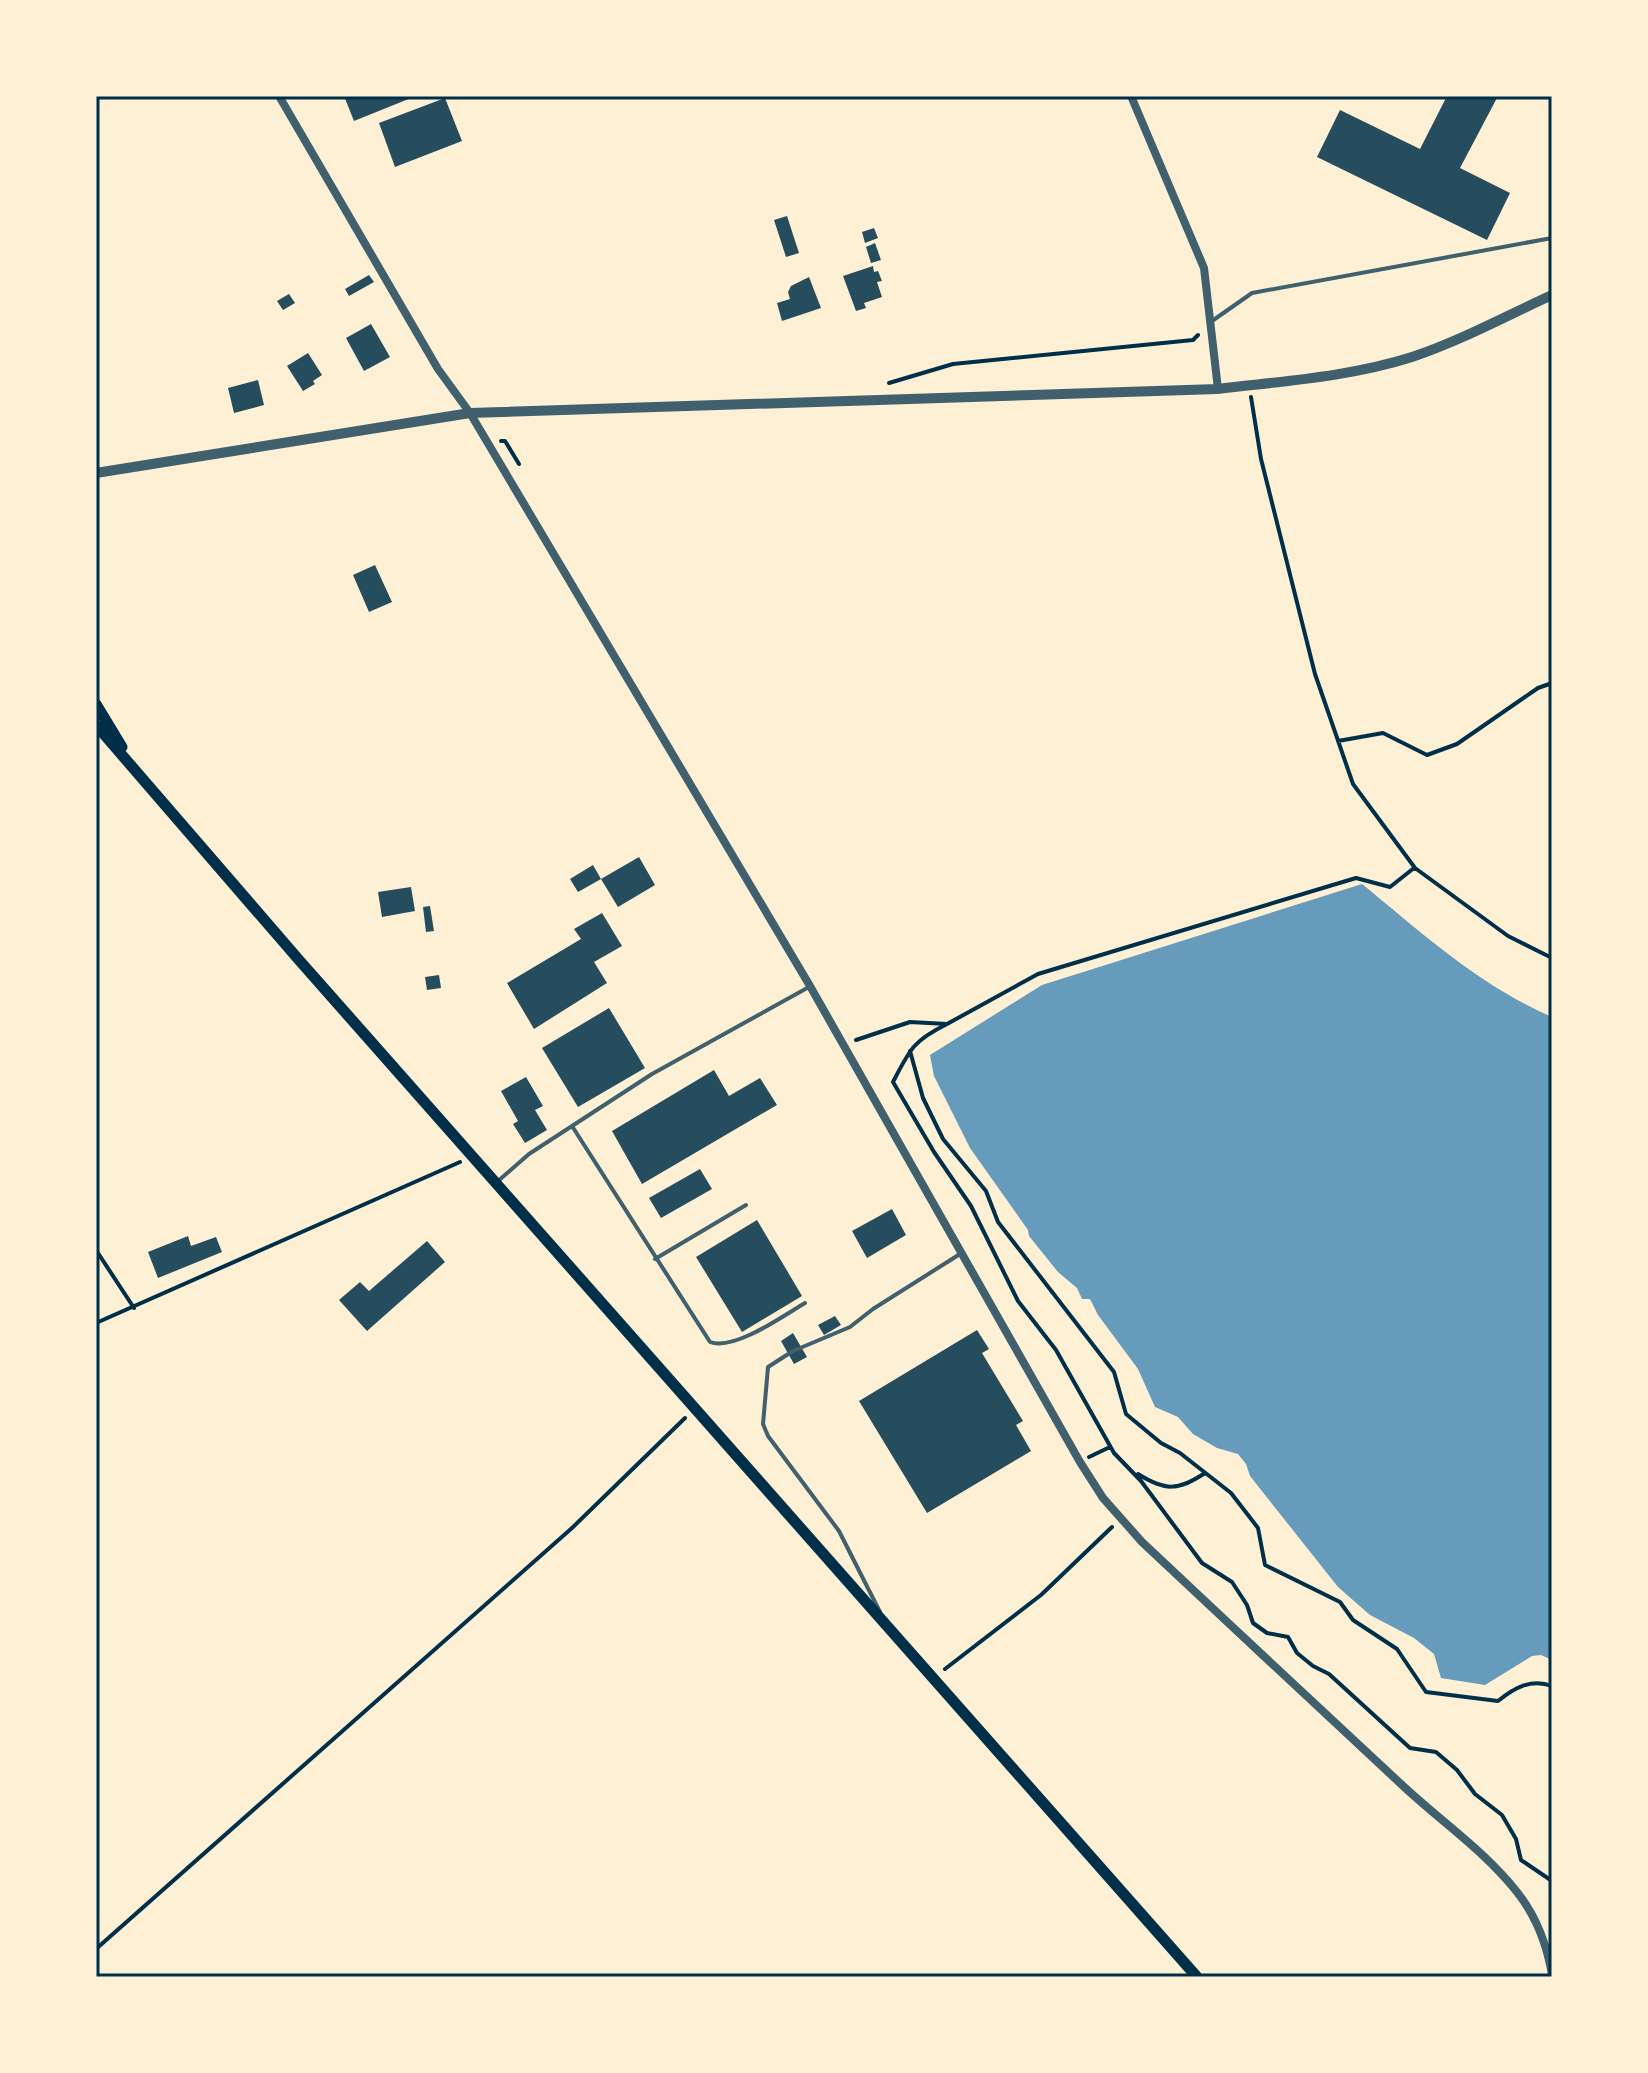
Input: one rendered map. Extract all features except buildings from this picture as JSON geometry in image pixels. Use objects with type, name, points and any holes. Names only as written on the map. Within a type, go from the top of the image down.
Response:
[{"type":"main road","points":[[96,704],[142,778]]},
{"type":"main road","points":[[96,725],[1197,1977]]},
{"type":"street","points":[[279,96],[438,369],[470,413],[810,986],[1080,1462],[1119,1519],[1431,1812],[1483,1854],[1530,1911],[1545,1944],[1552,1975]]},
{"type":"street","points":[[1131,96],[1204,268],[1218,389]]},
{"type":"street","points":[[97,473],[470,413],[1218,389],[1336,375],[1413,357],[1552,295]]},
{"type":"lane","points":[[1211,322],[1252,293],[1552,238]]},
{"type":"lane","points":[[497,1183],[529,1154],[694,1049],[810,986]]},
{"type":"lane","points":[[572,1126],[710,1342],[718,1345],[748,1335],[805,1303]]},
{"type":"lane","points":[[655,1259],[746,1205]]},
{"type":"lane","points":[[884,1621],[839,1531],[768,1436],[763,1424],[768,1367],[793,1351],[850,1327],[962,1253]]},
{"type":"path","points":[[883,385],[953,364],[1193,340],[1211,322]]},
{"type":"path","points":[[1250,385],[1265,474],[1315,674],[1353,784],[1415,868],[1508,936],[1552,958]]},
{"type":"path","points":[[1338,741],[1383,733],[1427,755],[1457,744],[1538,688],[1552,683]]},
{"type":"path","points":[[1415,868],[1390,887],[1356,878],[1038,974],[922,1036],[910,1049],[893,1082],[934,1152],[971,1206],[1018,1301],[1056,1350],[1110,1446],[1202,1563],[1232,1582],[1247,1605],[1253,1623],[1267,1633],[1288,1637],[1297,1653],[1329,1674],[1410,1748],[1436,1752],[1457,1770],[1475,1794],[1502,1815],[1516,1839],[1521,1860],[1552,1881]]},
{"type":"path","points":[[842,1044],[910,1022],[947,1024]]},
{"type":"path","points":[[910,1049],[923,1098],[943,1139],[986,1191],[998,1222],[1114,1372],[1126,1414],[1231,1493],[1258,1528],[1265,1565],[1340,1602],[1353,1620],[1397,1649],[1426,1692],[1498,1701],[1515,1687],[1542,1682],[1552,1686]]},
{"type":"path","points":[[96,1323],[473,1156]]},
{"type":"path","points":[[96,1250],[134,1308]]},
{"type":"path","points":[[96,1949],[572,1528],[696,1409]]},
{"type":"path","points":[[1080,1462],[1110,1446]]},
{"type":"path","points":[[1129,1468],[1158,1487],[1185,1486],[1205,1472]]},
{"type":"path","points":[[935,1679],[972,1646],[1041,1595],[1119,1519]]},
{"type":"water","points":[[1362,884],[1476,974],[1552,1017],[1552,1660],[1541,1655],[1532,1656],[1485,1685],[1441,1678],[1434,1654],[1414,1638],[1370,1615],[1338,1587],[1250,1476],[1238,1454],[1217,1448],[1193,1434],[1178,1417],[1155,1407],[1138,1369],[1098,1315],[1090,1299],[1082,1299],[1077,1288],[1058,1272],[1029,1236],[1028,1230],[970,1148],[934,1076],[930,1055],[1042,985]]}]
